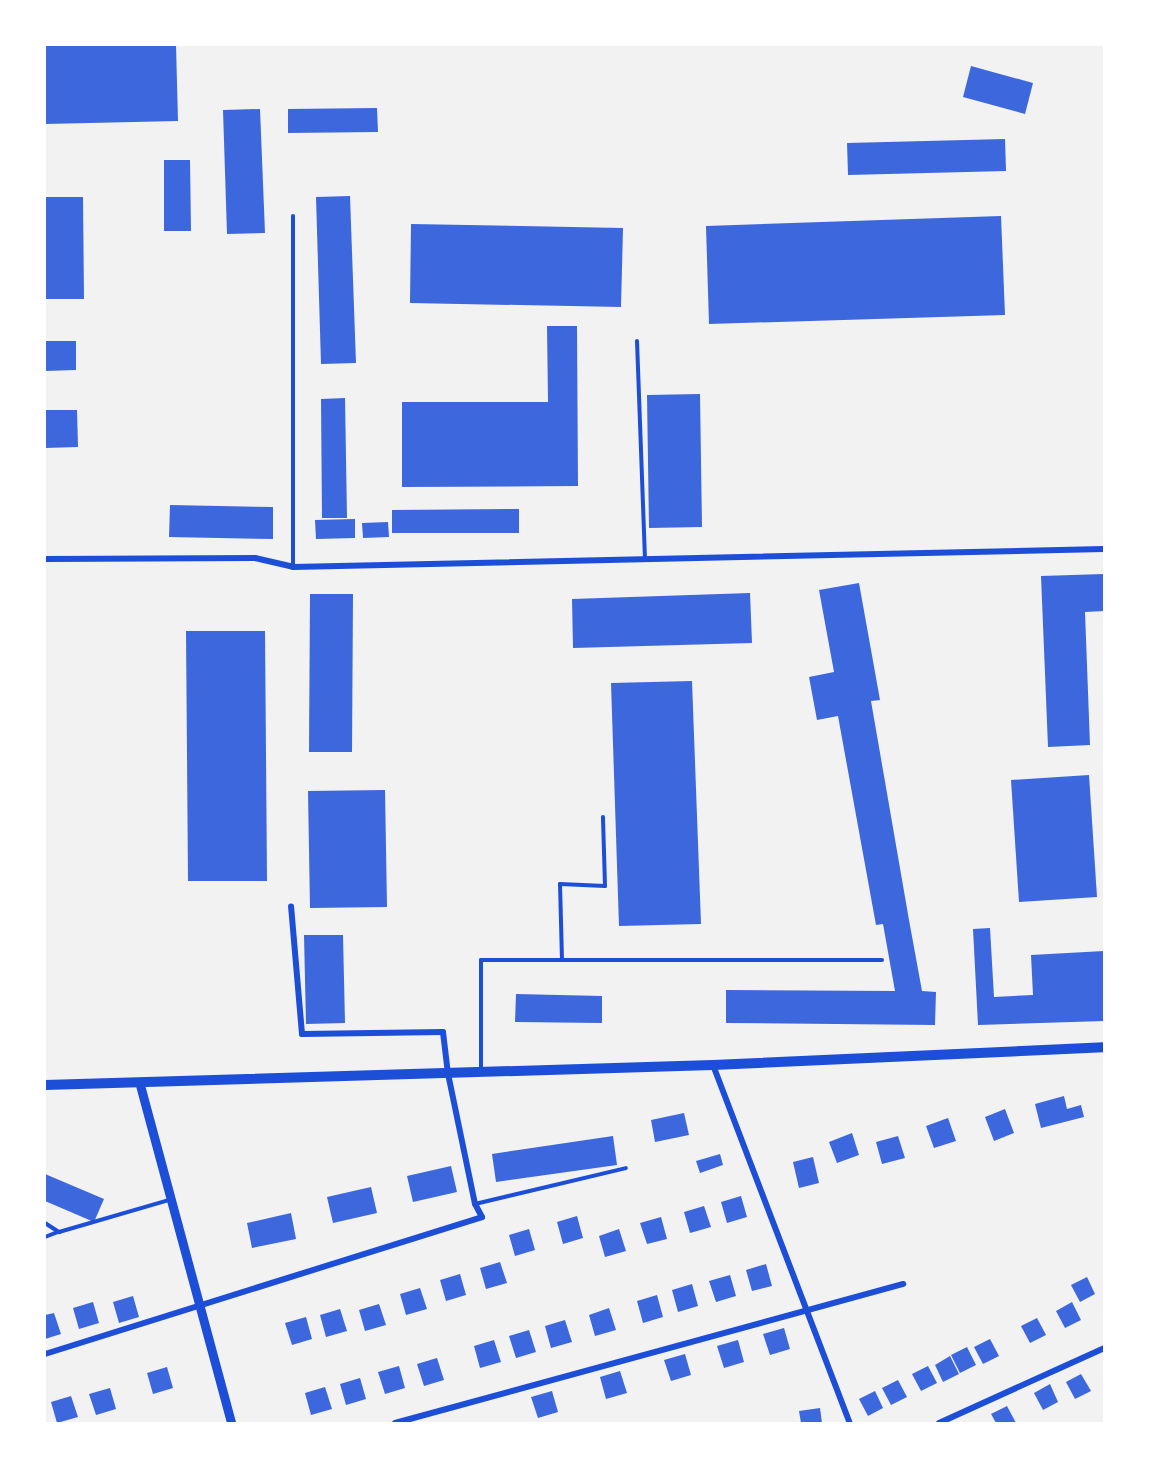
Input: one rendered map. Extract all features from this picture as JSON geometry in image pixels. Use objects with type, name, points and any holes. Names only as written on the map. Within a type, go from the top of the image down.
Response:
[{"type":"main road","points":[[45,1085],[140,1085],[713,1065],[1104,1047]]},
{"type":"street","points":[[45,559],[255,558],[293,567],[645,561],[1104,549]]},
{"type":"street","points":[[45,1354],[201,1307],[482,1217],[476,1204],[448,1074],[443,1032],[302,1034],[291,906]]},
{"type":"street","points":[[713,1065],[850,1423]]},
{"type":"street","points":[[140,1085],[169,1200],[201,1307],[231,1423]]},
{"type":"street","points":[[395,1423],[903,1284]]},
{"type":"street","points":[[939,1423],[1104,1348]]},
{"type":"lane","points":[[293,216],[293,567]]},
{"type":"lane","points":[[637,340],[645,561]]},
{"type":"lane","points":[[562,960],[560,884],[605,885],[603,817]]},
{"type":"lane","points":[[481,1073],[481,960],[882,960]]},
{"type":"lane","points":[[476,1204],[626,1168]]},
{"type":"lane","points":[[45,1237],[169,1200]]},
{"type":"lane","points":[[45,1223],[58,1232]]},
{"type":"building","points":[[176,45],[178,121],[45,124],[45,46]]},
{"type":"building","points":[[971,66],[1033,83],[1025,114],[963,97]]},
{"type":"building","points":[[377,108],[378,132],[288,133],[288,109]]},
{"type":"building","points":[[260,109],[265,233],[227,234],[223,110]]},
{"type":"building","points":[[1005,139],[1006,171],[848,175],[847,143]]},
{"type":"building","points":[[164,160],[190,160],[191,231],[164,231]]},
{"type":"building","points":[[350,196],[356,363],[321,364],[316,197]]},
{"type":"building","points":[[45,197],[83,197],[84,299],[45,299]]},
{"type":"building","points":[[1001,216],[1005,315],[709,324],[706,226]]},
{"type":"building","points":[[411,224],[623,228],[621,307],[410,303]]},
{"type":"building","points":[[547,326],[577,326],[578,486],[402,487],[402,402],[548,402]]},
{"type":"building","points":[[45,341],[76,341],[76,370],[45,371]]},
{"type":"building","points":[[700,394],[702,527],[649,528],[647,395]]},
{"type":"building","points":[[345,398],[347,518],[322,518],[321,399]]},
{"type":"building","points":[[45,410],[77,410],[78,447],[45,448]]},
{"type":"building","points":[[170,505],[273,507],[273,539],[169,537]]},
{"type":"building","points":[[519,509],[519,533],[392,533],[392,510]]},
{"type":"building","points":[[355,519],[355,538],[316,539],[315,520]]},
{"type":"building","points":[[388,522],[389,537],[363,538],[362,523]]},
{"type":"building","points":[[1104,574],[1104,611],[1085,612],[1090,745],[1048,747],[1041,576]]},
{"type":"building","points":[[859,583],[880,700],[871,701],[922,991],[936,992],[935,1025],[726,1023],[726,990],[895,991],[883,924],[876,925],[838,716],[817,720],[809,677],[834,672],[819,590]]},
{"type":"building","points":[[750,593],[752,643],[573,648],[572,599]]},
{"type":"building","points":[[310,594],[353,594],[352,752],[309,752]]},
{"type":"building","points":[[186,631],[265,631],[267,881],[188,881]]},
{"type":"building","points":[[692,681],[701,924],[619,926],[611,683]]},
{"type":"building","points":[[1089,775],[1097,897],[1019,902],[1011,780]]},
{"type":"building","points":[[385,790],[387,907],[310,908],[308,791]]},
{"type":"building","points":[[990,928],[994,997],[1033,995],[1031,955],[1104,951],[1104,1021],[978,1025],[973,929]]},
{"type":"building","points":[[304,935],[343,935],[345,1023],[306,1024]]},
{"type":"building","points":[[516,994],[602,996],[602,1023],[515,1022]]},
{"type":"building","points":[[1064,1096],[1067,1109],[1081,1105],[1084,1117],[1041,1128],[1035,1104]]},
{"type":"building","points":[[1005,1109],[1014,1133],[994,1141],[985,1117]]},
{"type":"building","points":[[684,1113],[689,1135],[655,1142],[651,1120]]},
{"type":"building","points":[[948,1118],[956,1141],[934,1148],[926,1126]]},
{"type":"building","points":[[852,1133],[859,1155],[837,1163],[829,1142]]},
{"type":"building","points":[[613,1136],[617,1165],[496,1182],[492,1154]]},
{"type":"building","points":[[898,1136],[905,1158],[882,1164],[876,1142]]},
{"type":"building","points":[[720,1154],[723,1165],[700,1173],[696,1161]]},
{"type":"building","points":[[813,1157],[819,1183],[799,1188],[793,1162]]},
{"type":"building","points":[[451,1166],[457,1192],[413,1202],[407,1176]]},
{"type":"building","points":[[45,1174],[104,1199],[94,1222],[45,1201]]},
{"type":"building","points":[[371,1187],[377,1213],[333,1223],[327,1197]]},
{"type":"building","points":[[741,1196],[747,1217],[727,1223],[721,1202]]},
{"type":"building","points":[[704,1206],[711,1227],[690,1233],[684,1212]]},
{"type":"building","points":[[291,1213],[296,1239],[252,1248],[247,1223]]},
{"type":"building","points":[[577,1216],[583,1238],[563,1244],[557,1222]]},
{"type":"building","points":[[661,1217],[667,1239],[647,1244],[640,1223]]},
{"type":"building","points":[[529,1229],[535,1250],[515,1256],[509,1235]]},
{"type":"building","points":[[619,1229],[626,1251],[605,1257],[599,1236]]},
{"type":"building","points":[[500,1262],[507,1283],[486,1289],[480,1268]]},
{"type":"building","points":[[766,1264],[772,1286],[752,1291],[746,1270]]},
{"type":"building","points":[[460,1274],[466,1295],[446,1301],[440,1280]]},
{"type":"building","points":[[730,1275],[736,1296],[716,1302],[709,1281]]},
{"type":"building","points":[[1087,1277],[1095,1294],[1080,1302],[1071,1285]]},
{"type":"building","points":[[692,1284],[698,1306],[678,1312],[672,1290]]},
{"type":"building","points":[[420,1288],[427,1309],[406,1315],[400,1294]]},
{"type":"building","points":[[657,1295],[663,1317],[643,1323],[637,1301]]},
{"type":"building","points":[[133,1296],[139,1317],[119,1323],[113,1302]]},
{"type":"building","points":[[93,1302],[99,1323],[79,1329],[73,1308]]},
{"type":"building","points":[[1072,1302],[1081,1320],[1065,1328],[1056,1311]]},
{"type":"building","points":[[379,1304],[386,1325],[365,1331],[359,1310]]},
{"type":"building","points":[[609,1308],[616,1330],[595,1336],[589,1315]]},
{"type":"building","points":[[340,1309],[347,1331],[326,1337],[320,1315]]},
{"type":"building","points":[[54,1313],[61,1334],[45,1339],[45,1315]]},
{"type":"building","points":[[306,1317],[312,1339],[292,1345],[285,1323]]},
{"type":"building","points":[[1037,1318],[1046,1335],[1030,1343],[1021,1326]]},
{"type":"building","points":[[565,1320],[572,1342],[551,1348],[545,1326]]},
{"type":"building","points":[[784,1328],[790,1349],[770,1355],[763,1334]]},
{"type":"building","points":[[529,1330],[536,1352],[516,1358],[509,1336]]},
{"type":"building","points":[[990,1339],[999,1356],[983,1364],[974,1347]]},
{"type":"building","points":[[494,1340],[501,1362],[480,1368],[474,1346]]},
{"type":"building","points":[[738,1340],[744,1362],[724,1368],[717,1346]]},
{"type":"building","points":[[967,1347],[976,1365],[960,1373],[951,1355]]},
{"type":"building","points":[[685,1354],[691,1375],[671,1381],[664,1360]]},
{"type":"building","points":[[950,1356],[959,1374],[943,1382],[935,1365]]},
{"type":"building","points":[[437,1358],[444,1380],[424,1386],[417,1364]]},
{"type":"building","points":[[399,1366],[405,1388],[385,1394],[378,1372]]},
{"type":"building","points":[[928,1366],[937,1383],[921,1391],[912,1374]]},
{"type":"building","points":[[167,1367],[173,1388],[153,1394],[147,1373]]},
{"type":"building","points":[[620,1371],[627,1393],[606,1399],[600,1377]]},
{"type":"building","points":[[1081,1374],[1091,1391],[1075,1399],[1066,1382]]},
{"type":"building","points":[[360,1378],[366,1399],[346,1405],[340,1384]]},
{"type":"building","points":[[898,1380],[907,1397],[891,1405],[882,1388]]},
{"type":"building","points":[[1050,1384],[1058,1402],[1043,1410],[1034,1393]]},
{"type":"building","points":[[325,1387],[332,1409],[311,1415],[305,1393]]},
{"type":"building","points":[[110,1388],[116,1409],[96,1415],[89,1394]]},
{"type":"building","points":[[552,1391],[558,1412],[538,1418],[531,1397]]},
{"type":"building","points":[[875,1391],[883,1408],[868,1416],[859,1399]]},
{"type":"building","points":[[71,1396],[78,1417],[57,1423],[51,1402]]},
{"type":"building","points":[[1007,1406],[1016,1423],[996,1423],[991,1414]]},
{"type":"building","points":[[820,1408],[822,1423],[801,1423],[799,1411]]}]
